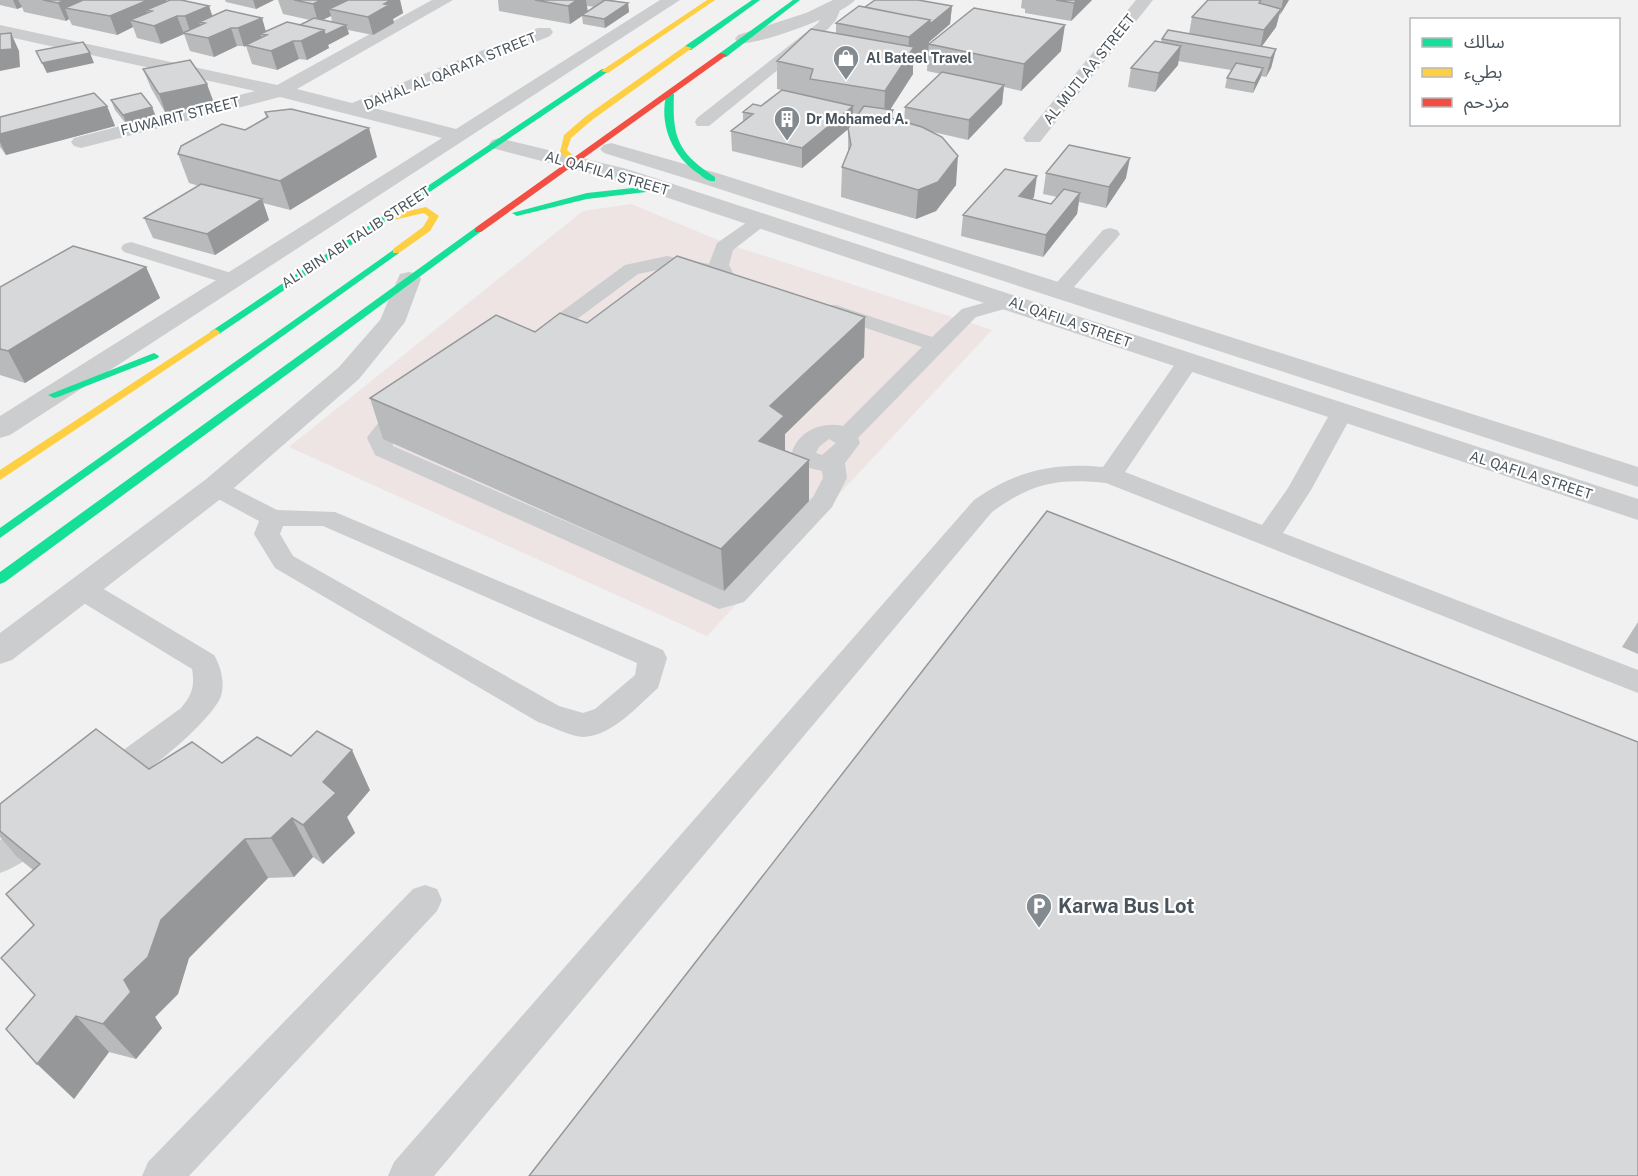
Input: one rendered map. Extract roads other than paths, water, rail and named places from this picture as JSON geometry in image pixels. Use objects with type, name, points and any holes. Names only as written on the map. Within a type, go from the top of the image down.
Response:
[{"type":"main road","name":"ALI BIN ABI TALIB STREET","points":[[0,476],[712,0]]},
{"type":"main road","points":[[575,162],[564,150],[567,137],[589,118],[758,0]]},
{"type":"main road","points":[[0,579],[409,279],[598,146],[797,0]]},
{"type":"main road","points":[[670,94],[667,126],[673,147],[695,169],[712,179]]},
{"type":"main road","points":[[495,219],[586,196],[660,188]]},
{"type":"main road","points":[[0,534],[428,228],[435,216],[426,210],[381,220]]},
{"type":"main road","points":[[54,395],[212,333]]},
{"type":"street","points":[[280,91],[445,0]]},
{"type":"street","name":"ALI BIN ABI TALIB STREET","points":[[0,429],[672,0]]},
{"type":"street","name":"AL MUTLAA STREET","points":[[1033,138],[1145,0]]},
{"type":"street","points":[[399,4],[428,9]]},
{"type":"street","points":[[744,39],[796,22],[840,4]]},
{"type":"street","name":"DAHAL AL QARATA STREET","points":[[0,30],[280,91],[460,136]]},
{"type":"street","name":"DAHAL AL QARATA STREET","points":[[356,109],[544,32]]},
{"type":"street","points":[[0,44],[32,37]]},
{"type":"street","name":"FUWAIRIT STREET","points":[[81,142],[280,91]]},
{"type":"street","name":"AL QAFILA STREET","points":[[524,127],[567,137],[712,179],[1638,477]]},
{"type":"street","name":"AL QAFILA STREET","points":[[499,144],[575,162],[660,188],[1638,510]]},
{"type":"street","points":[[0,651],[216,487],[349,373],[392,322],[409,279]]},
{"type":"lane","points":[[703,122],[829,20],[840,4]]},
{"type":"lane","points":[[796,22],[813,33]]},
{"type":"lane","points":[[515,348],[564,329],[632,269],[724,247],[760,222]]},
{"type":"lane","points":[[1059,292],[1110,234]]},
{"type":"lane","points":[[723,273],[719,265],[724,247]]},
{"type":"lane","points":[[131,248],[234,280]]},
{"type":"lane","points":[[667,262],[723,273],[745,281]]},
{"type":"lane","points":[[846,437],[969,313],[1008,302]]},
{"type":"lane","points":[[813,304],[936,345]]},
{"type":"lane","points":[[1110,475],[1188,362]]},
{"type":"lane","points":[[426,400],[383,431],[379,438],[383,450],[719,599],[734,595],[823,501],[835,478],[833,461]]},
{"type":"lane","points":[[1268,536],[1299,490],[1341,413]]},
{"type":"lane","points":[[825,432],[837,432],[846,437],[848,442],[846,448],[833,461],[822,464],[810,462],[803,456],[804,448],[816,436],[825,432]]},
{"type":"lane","points":[[408,1176],[983,506],[1008,487],[1040,475],[1074,471],[1110,475],[1638,682]]},
{"type":"lane","points":[[216,487],[273,518],[326,518],[653,658],[648,680],[606,717],[583,725],[549,714],[285,562],[267,534],[273,518]]},
{"type":"lane","points":[[0,859],[194,715],[206,698],[208,677],[204,663],[82,589]]},
{"type":"lane","points":[[162,1176],[424,900]]},
{"type":"place","name":"Al Bateel Travel","points":[[846,81]]},
{"type":"place","name":"Dr Mohamed A.","points":[[787,142]]},
{"type":"place","name":"Karwa Bus Lot","points":[[1039,929]]}]
